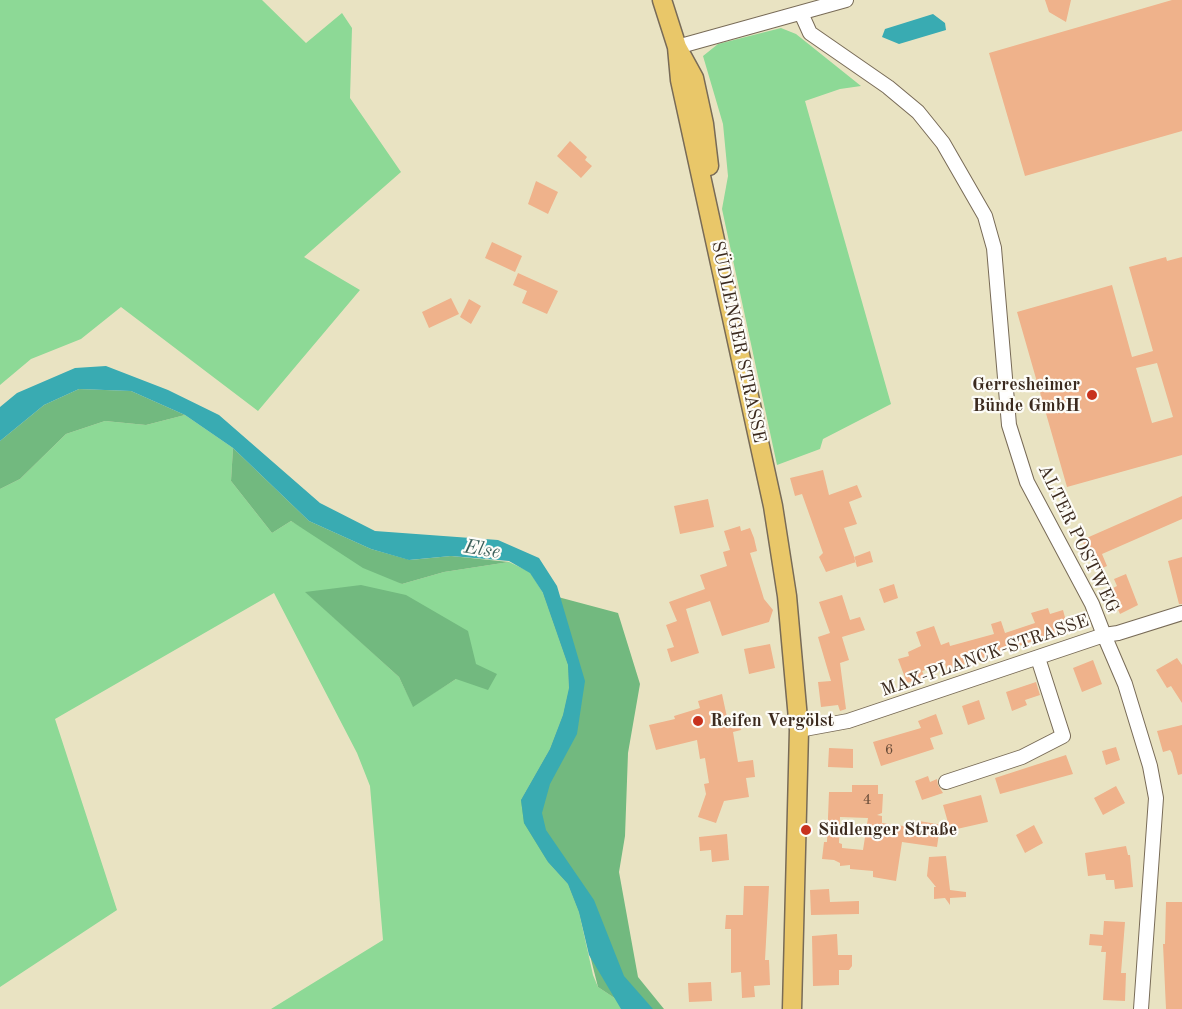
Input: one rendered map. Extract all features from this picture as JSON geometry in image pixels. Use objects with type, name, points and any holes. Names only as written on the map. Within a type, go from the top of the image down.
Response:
[{"type":"main road","name":"SÜDLENGER STRASSE","points":[[662,0],[677,47],[680,80],[773,506],[787,596],[799,730],[792,1009]]},
{"type":"street","points":[[677,47],[846,0]]},
{"type":"street","name":"ALTER POSTWEG","points":[[801,13],[810,33],[888,87],[918,112],[943,143],[985,216],[994,248],[1009,425],[1027,482],[1092,604],[1125,684],[1150,766],[1156,798],[1142,1009]]},
{"type":"street","name":"MAX-PLANCK-STRASSE","points":[[799,730],[848,722],[1104,634],[1118,633],[1182,613]]},
{"type":"street","points":[[946,782],[1022,757],[1063,736],[1038,658]]},
{"type":"green space","points":[[0,0],[262,0],[306,43],[342,13],[352,28],[350,98],[401,172],[304,257],[360,290],[258,411],[121,307],[81,339],[31,359],[0,385]]},
{"type":"green space","points":[[781,28],[796,34],[861,86],[840,89],[805,101],[891,404],[823,439],[820,449],[777,465],[722,209],[728,176],[723,124],[703,56],[718,44]]},
{"type":"green space","points":[[79,389],[131,391],[185,415],[146,425],[105,421],[66,434],[20,479],[0,489],[0,441],[44,405]]},
{"type":"green space","points":[[185,415],[233,448],[231,481],[272,533],[291,521],[402,584],[444,572],[509,562],[530,572],[543,593],[568,665],[569,689],[563,715],[550,749],[521,800],[548,862],[568,884],[579,912],[593,975],[598,987],[616,999],[621,1009],[271,1009],[383,940],[370,786],[357,753],[274,593],[55,719],[117,910],[0,987],[0,489],[20,479],[66,434],[105,421],[146,425]],"holes":[[[306,592],[456,679],[413,706],[399,677]]]},
{"type":"green space","points":[[233,448],[309,521],[371,549],[410,560],[451,556],[509,562],[444,572],[402,584],[363,568],[291,521],[272,533],[231,481]]},
{"type":"green space","points":[[361,585],[406,595],[468,631],[476,664],[497,674],[488,690],[456,679],[413,707],[399,677],[305,592]]},
{"type":"green space","points":[[543,593],[618,613],[640,684],[628,753],[625,836],[619,872],[638,977],[664,1009],[621,1009],[616,999],[598,987],[579,912],[568,884],[548,862],[524,823],[521,800],[550,749],[563,715],[569,689],[568,665]]},
{"type":"water","points":[[933,14],[945,23],[946,30],[899,44],[882,37],[885,29]]},
{"type":"water","name":"Else","points":[[106,366],[168,390],[219,415],[320,503],[375,531],[498,540],[539,558],[557,586],[585,681],[577,734],[550,784],[542,813],[546,830],[594,900],[624,976],[653,1009],[621,1009],[589,955],[579,912],[568,884],[548,862],[524,823],[521,800],[550,749],[563,715],[569,688],[568,665],[543,593],[530,573],[509,561],[451,556],[409,560],[371,549],[309,521],[233,448],[185,415],[131,391],[79,389],[44,405],[0,441],[0,407],[17,393],[75,368]]},
{"type":"building","points":[[1045,0],[1071,0],[1066,22],[1049,12]]},
{"type":"building","points":[[1172,0],[1182,0],[1182,131],[1025,176],[989,53]]},
{"type":"building","points":[[570,141],[587,157],[585,160],[592,166],[581,178],[557,156]]},
{"type":"building","points":[[536,181],[558,192],[548,214],[528,204]]},
{"type":"building","points":[[492,242],[522,256],[515,272],[485,258]]},
{"type":"building","name":"Gerresheimer Bünde GmbH","points":[[1166,257],[1167,261],[1182,257],[1182,455],[1067,487],[1017,312],[1112,285],[1132,357],[1153,351],[1129,267]],"holes":[[[1157,363],[1173,417],[1152,423],[1136,368]]]},
{"type":"building","points":[[518,273],[558,291],[547,314],[522,303],[527,291],[513,285]]},
{"type":"building","points":[[451,298],[459,314],[429,328],[422,312]]},
{"type":"building","points":[[469,299],[481,306],[471,324],[460,317]]},
{"type":"building","points":[[823,470],[829,495],[857,485],[862,497],[849,502],[857,524],[844,528],[856,562],[826,572],[819,557],[823,553],[802,494],[795,496],[790,478]]},
{"type":"building","points":[[1182,496],[1182,519],[1102,554],[1107,566],[1096,571],[1082,540]]},
{"type":"building","points":[[708,499],[714,527],[680,534],[674,506]]},
{"type":"building","points":[[740,526],[741,531],[750,528],[754,538],[757,551],[750,553],[764,599],[773,610],[769,622],[722,636],[710,601],[686,609],[699,653],[671,662],[667,649],[674,647],[666,625],[677,621],[669,602],[705,589],[700,575],[727,566],[723,552],[730,550],[724,531]]},
{"type":"building","points":[[870,551],[873,562],[857,567],[854,557]]},
{"type":"building","points":[[1182,557],[1182,604],[1179,604],[1168,561]]},
{"type":"building","points":[[1126,574],[1138,605],[1120,614],[1109,590],[1117,586],[1114,579]]},
{"type":"building","points":[[894,584],[898,598],[884,603],[879,589]]},
{"type":"building","points":[[842,595],[850,620],[860,617],[865,630],[842,637],[849,660],[840,663],[846,709],[840,711],[838,705],[821,707],[818,682],[831,681],[818,637],[830,633],[819,602]]},
{"type":"building","points":[[1048,608],[1050,614],[1063,610],[1066,621],[1054,625],[1057,633],[947,670],[945,663],[922,671],[925,677],[907,683],[898,659],[909,656],[908,652],[921,646],[916,632],[934,626],[941,645],[949,642],[950,646],[994,634],[991,624],[1001,621],[1005,633],[1035,623],[1031,613]]},
{"type":"building","points":[[770,644],[775,668],[749,674],[744,649]]},
{"type":"building","points":[[1177,658],[1182,665],[1182,703],[1171,686],[1167,688],[1156,670]]},
{"type":"building","points":[[1093,660],[1102,684],[1082,692],[1073,668]]},
{"type":"building","points":[[1036,682],[1040,695],[1025,700],[1027,705],[1012,711],[1006,692]]},
{"type":"building","points":[[722,694],[728,722],[739,719],[741,730],[733,732],[738,762],[753,760],[755,777],[746,778],[749,797],[724,801],[716,823],[698,817],[706,794],[704,784],[709,783],[705,758],[700,759],[697,740],[656,750],[649,725],[675,719],[674,716],[700,708],[698,701]]},
{"type":"building","points":[[979,700],[985,719],[968,725],[962,706]]},
{"type":"building","points":[[936,714],[943,734],[930,738],[934,749],[881,766],[873,742],[921,728],[918,721]]},
{"type":"building","points":[[1182,725],[1182,774],[1178,775],[1172,753],[1170,750],[1163,752],[1157,731]]},
{"type":"building","points":[[1116,747],[1120,760],[1106,765],[1102,751]]},
{"type":"building","points":[[829,748],[853,749],[853,768],[828,767]]},
{"type":"building","points":[[1066,755],[1073,774],[1000,794],[995,778]]},
{"type":"building","points":[[928,776],[930,782],[937,779],[943,793],[922,800],[915,781]]},
{"type":"building","points":[[852,785],[878,785],[878,794],[883,794],[882,813],[877,815],[882,816],[882,823],[918,828],[919,821],[949,826],[943,805],[981,795],[988,822],[939,833],[937,847],[902,842],[896,881],[873,877],[873,871],[850,869],[850,865],[840,866],[840,863],[834,860],[822,859],[824,842],[827,842],[829,792],[852,792]],"holes":[[[840,817],[868,818],[863,850],[842,848],[842,844],[839,843]]]},
{"type":"building","points":[[1116,786],[1125,803],[1103,815],[1094,798]]},
{"type":"building","points":[[1034,825],[1043,843],[1025,853],[1016,835]]},
{"type":"building","points":[[727,834],[729,860],[712,862],[711,850],[700,851],[699,837]]},
{"type":"building","points":[[1126,846],[1128,855],[1130,855],[1133,887],[1115,889],[1114,880],[1106,880],[1105,874],[1088,876],[1085,853]]},
{"type":"building","points":[[946,856],[950,890],[966,892],[966,897],[950,898],[950,905],[945,898],[934,899],[934,887],[936,887],[927,876],[929,857]]},
{"type":"building","points":[[744,886],[769,886],[765,960],[769,960],[770,985],[754,986],[755,997],[742,998],[741,972],[731,973],[731,929],[725,929],[726,915],[743,915]]},
{"type":"building","points":[[829,889],[830,902],[859,901],[859,914],[811,915],[810,890]]},
{"type":"building","points":[[1166,902],[1182,902],[1182,1009],[1166,1009],[1163,944],[1165,944]]},
{"type":"building","points":[[1104,921],[1125,922],[1121,973],[1126,973],[1125,1001],[1103,1000],[1106,952],[1101,952],[1102,946],[1089,945],[1090,934],[1103,935]]},
{"type":"building","points":[[837,934],[838,955],[852,955],[852,966],[849,970],[839,970],[839,985],[813,986],[812,936]]},
{"type":"building","points":[[711,982],[712,1001],[689,1002],[688,983]]},
{"type":"place","name":"Gerresheimer Bünde GmbH","points":[[1092,395]]},
{"type":"place","name":"Reifen Vergölst","points":[[698,721]]},
{"type":"place","name":"Südlenger Straße","points":[[806,830]]}]
